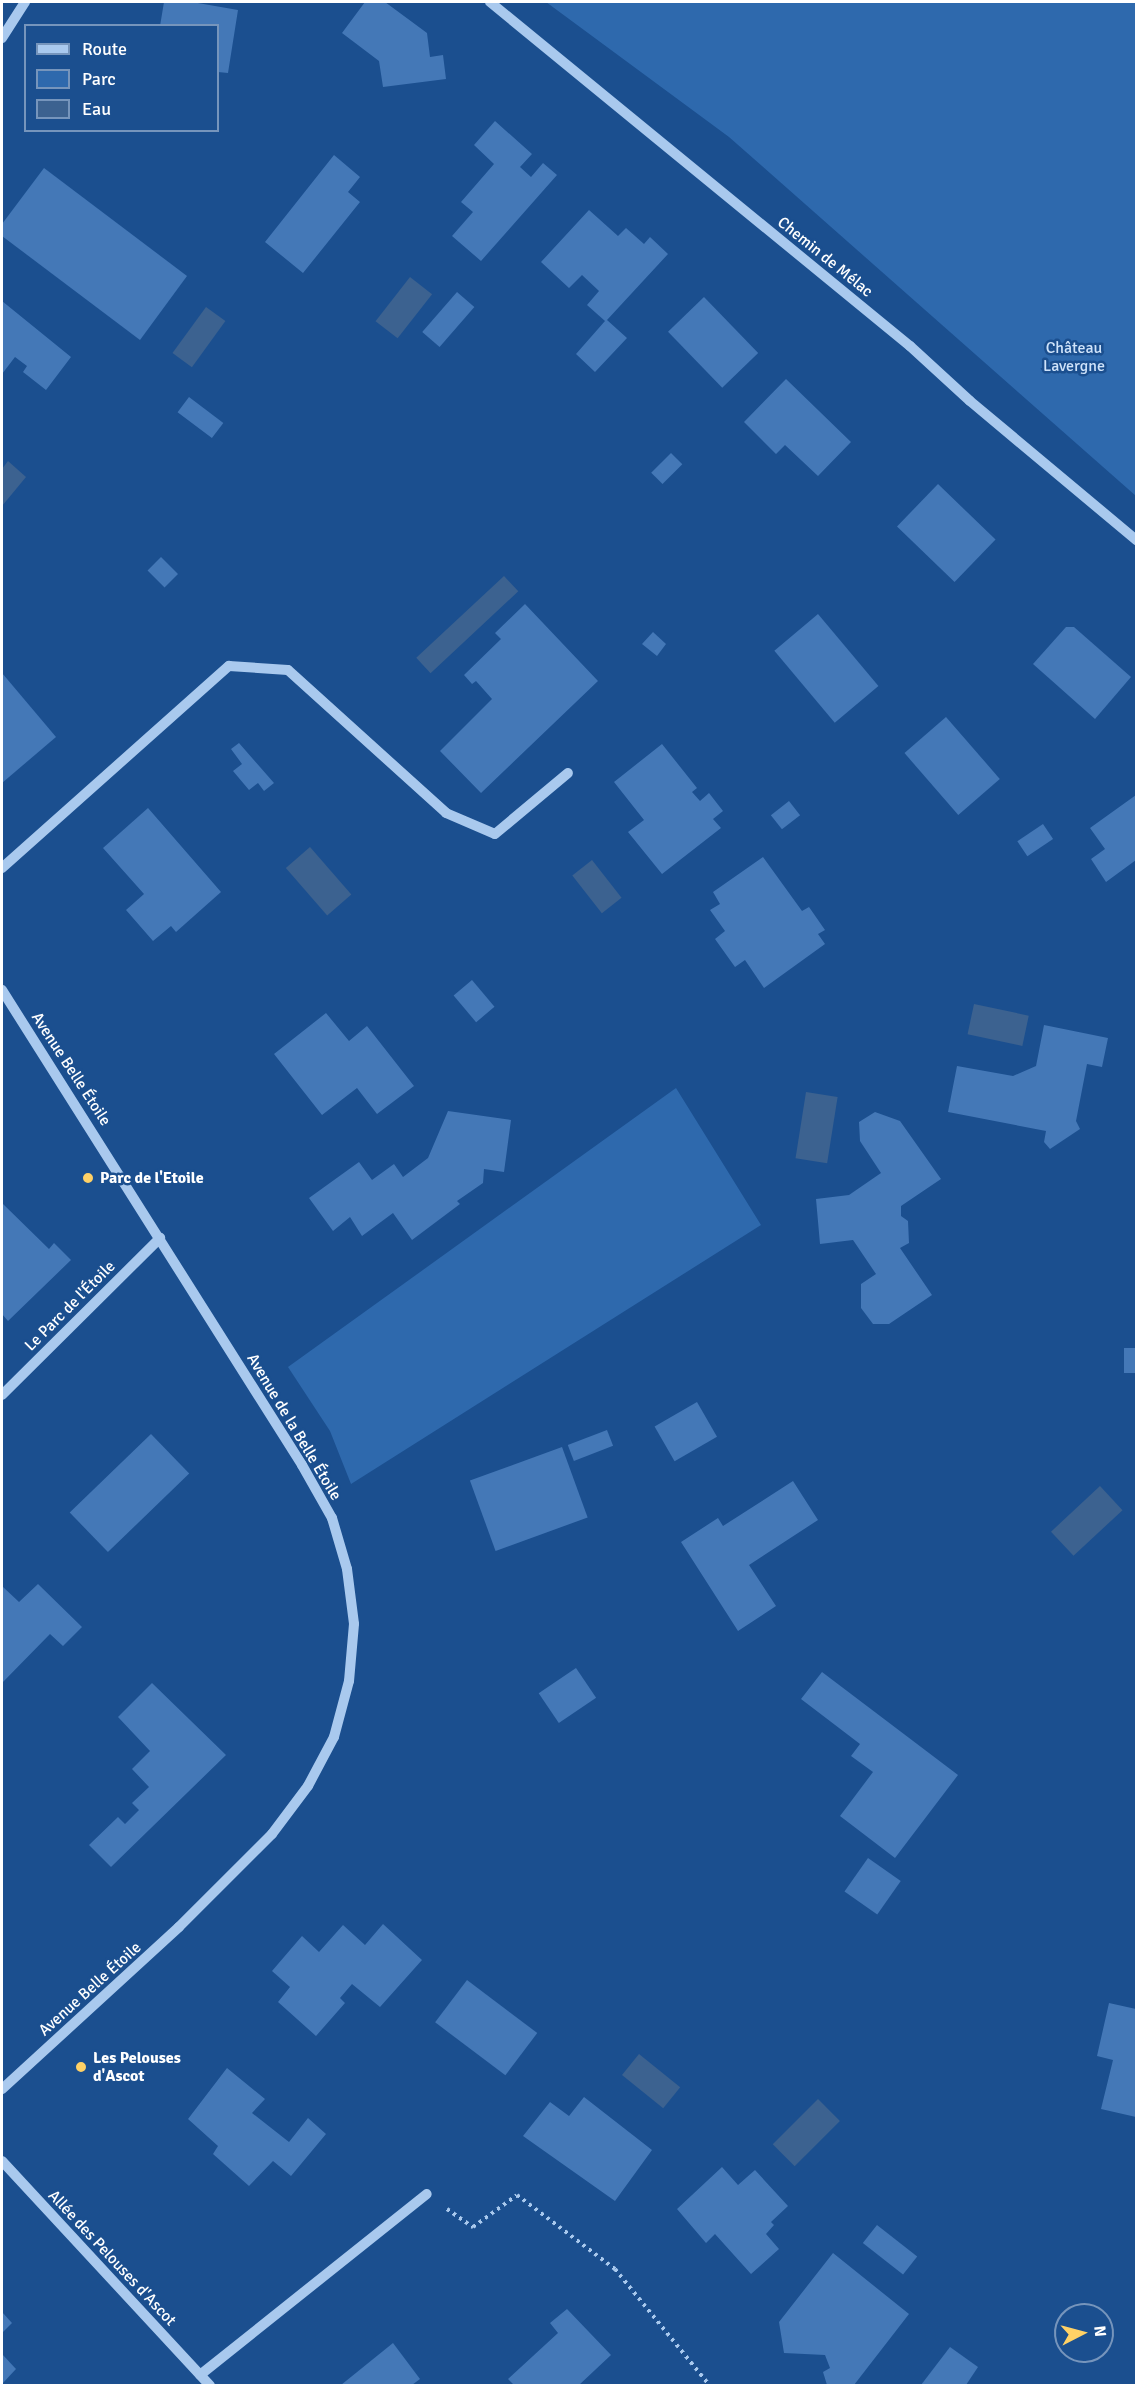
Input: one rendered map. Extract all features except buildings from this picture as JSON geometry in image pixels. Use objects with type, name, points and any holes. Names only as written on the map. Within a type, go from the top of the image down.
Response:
[{"type":"street","points":[[2,38],[25,2]]},
{"type":"street","name":"Chemin de Mélac","points":[[490,2],[910,346],[970,401],[1137,540]]},
{"type":"street","points":[[2,868],[229,666],[288,670],[446,813],[495,834],[568,773]]},
{"type":"street","name":"Avenue Belle Étoile","points":[[2,990],[114,1166]]},
{"type":"street","name":"Avenue de la Belle Étoile","points":[[114,1166],[302,1465],[332,1518],[347,1569],[354,1624],[349,1681],[334,1737],[308,1786],[272,1834],[179,1927]]},
{"type":"street","name":"Le Parc de l'Étoile","points":[[2,1395],[160,1238]]},
{"type":"street","name":"Avenue Belle Étoile","points":[[2,2089],[179,1927]]},
{"type":"street","name":"Allée des Pelouses d'Ascot","points":[[2,2161],[210,2385]]},
{"type":"street","points":[[200,2375],[427,2194]]},
{"type":"path","points":[[427,2194],[473,2227],[517,2195],[615,2270],[710,2385]]},
{"type":"green space","name":"Château Lavergne","points":[[546,2],[1136,2],[1136,496],[729,137]]},
{"type":"green space","points":[[676,1088],[761,1225],[351,1484],[330,1431],[288,1367]]},
{"type":"water","points":[[410,277],[432,294],[398,338],[376,321]]},
{"type":"water","points":[[206,307],[225,321],[192,367],[172,353]]},
{"type":"water","points":[[8,461],[26,477],[2,506],[2,469]]},
{"type":"water","points":[[504,576],[518,591],[431,673],[416,658]]},
{"type":"water","points":[[310,847],[351,895],[327,916],[286,868]]},
{"type":"water","points":[[592,860],[622,898],[602,913],[572,875]]},
{"type":"water","points":[[974,1004],[1029,1016],[1022,1046],[968,1034]]},
{"type":"water","points":[[806,1092],[838,1097],[827,1163],[796,1158]]},
{"type":"water","points":[[1100,1486],[1123,1510],[1074,1556],[1051,1532]]},
{"type":"water","points":[[639,2054],[680,2087],[663,2108],[622,2075]]},
{"type":"water","points":[[818,2099],[840,2121],[795,2166],[773,2144]]},
{"type":"place","name":"Parc de l'Etoile","points":[[88,1178]]},
{"type":"place","name":"Les Pelouses d'Ascot","points":[[81,2067]]}]
